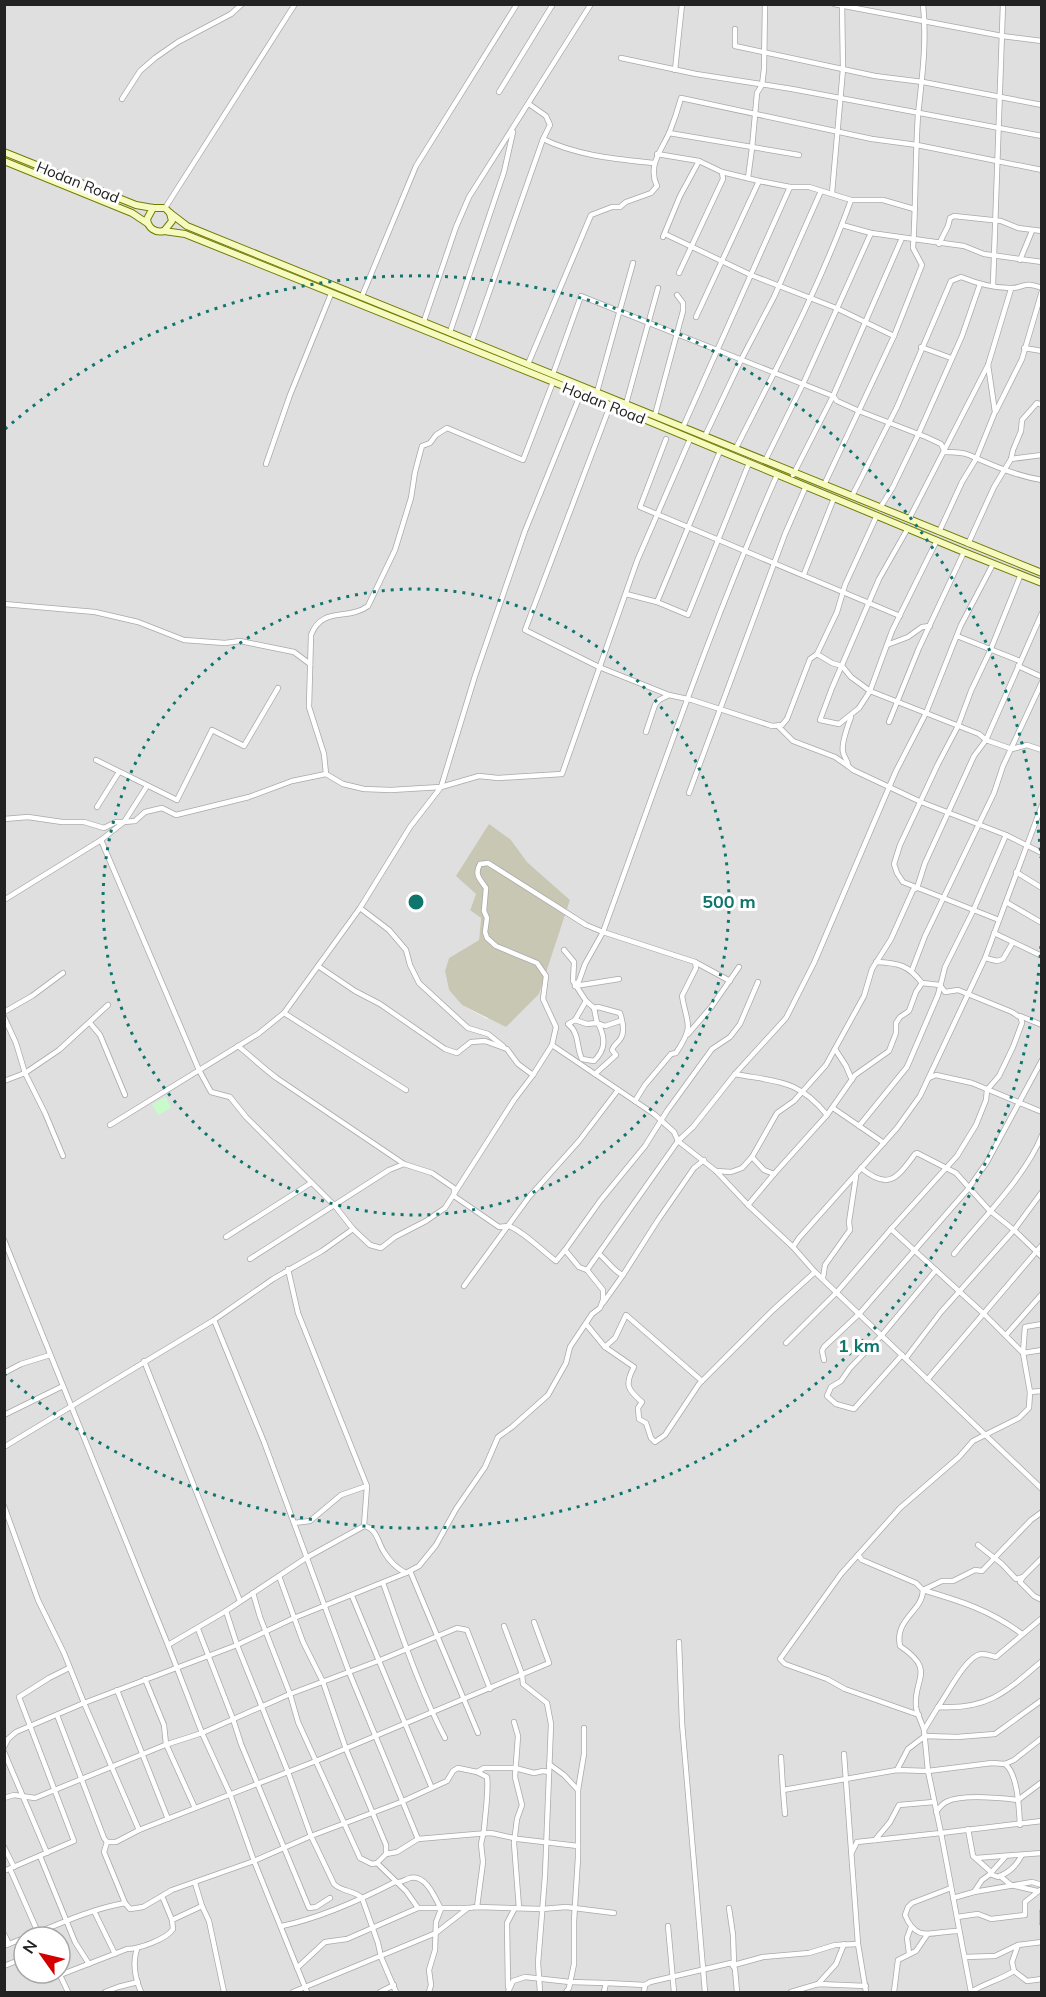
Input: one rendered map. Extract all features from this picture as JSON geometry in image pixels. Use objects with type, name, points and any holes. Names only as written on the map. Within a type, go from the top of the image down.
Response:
[{"type":"main road","name":"Hodan Road","points":[[4,152],[136,205],[165,208],[187,226],[1041,573]]},
{"type":"main road","name":"Hodan Road","points":[[4,161],[132,213],[147,223],[152,230],[185,234],[581,393],[1041,583]]},
{"type":"main road","points":[[147,223],[148,215],[153,208]]},
{"type":"main road","points":[[164,231],[170,225],[170,213]]},
{"type":"street","points":[[122,99],[140,70],[155,58],[178,42],[231,14],[242,4]]},
{"type":"street","points":[[165,208],[295,4]]},
{"type":"street","points":[[362,296],[416,166],[517,4]]},
{"type":"street","points":[[499,92],[553,4]]},
{"type":"street","points":[[424,321],[456,227],[469,197],[591,4]]},
{"type":"street","points":[[675,70],[682,4]]},
{"type":"street","points":[[748,178],[757,91],[762,85],[765,4]]},
{"type":"street","points":[[834,4],[1002,36],[1041,41]]},
{"type":"street","points":[[824,485],[894,336],[921,265],[913,248],[913,240],[919,113],[923,82],[925,22],[923,4]]},
{"type":"street","points":[[993,285],[1003,4]]},
{"type":"street","points":[[832,193],[843,69],[842,5]]},
{"type":"street","points":[[735,29],[735,46],[843,69],[1041,105]]},
{"type":"street","points":[[621,58],[675,70],[841,98],[1041,136]]},
{"type":"street","points":[[528,364],[588,219],[594,212],[620,207],[626,202],[651,193],[657,186],[654,163],[669,133],[681,99],[872,139],[917,145],[1041,170]]},
{"type":"street","points":[[472,341],[543,139],[550,125],[546,116],[528,104]]},
{"type":"street","points":[[450,332],[504,172],[514,126]]},
{"type":"street","points":[[669,133],[799,155]]},
{"type":"street","points":[[543,139],[559,146],[597,156],[654,163]]},
{"type":"street","points":[[657,154],[699,161],[722,172],[759,181],[790,187],[809,187],[851,200],[883,200],[914,209]]},
{"type":"street","points":[[699,161],[680,196],[664,236],[691,246],[751,275],[836,308],[894,336]]},
{"type":"street","points":[[679,273],[723,179],[722,172]]},
{"type":"street","points":[[696,317],[759,181]]},
{"type":"street","points":[[683,427],[790,187]]},
{"type":"street","points":[[705,436],[779,286],[821,191]]},
{"type":"street","points":[[736,448],[810,298],[851,200]]},
{"type":"street","points":[[939,244],[950,218],[954,216],[995,220],[1032,231],[1041,231]]},
{"type":"street","points":[[842,225],[870,233],[969,247],[994,256],[1041,262]]},
{"type":"street","points":[[1020,260],[1032,231]]},
{"type":"street","points":[[765,460],[803,384],[870,233]]},
{"type":"street","points":[[791,481],[833,396],[902,238]]},
{"type":"street","points":[[597,392],[633,263]]},
{"type":"street","points":[[852,496],[889,423],[951,281],[961,278],[1011,289],[1029,283],[1041,289],[1022,359],[939,532]]},
{"type":"street","points":[[880,508],[893,487],[918,435],[962,336],[980,284]]},
{"type":"street","points":[[626,404],[658,288]]},
{"type":"street","points":[[909,519],[988,365],[1011,289]]},
{"type":"street","points":[[266,464],[290,395],[331,294]]},
{"type":"street","points":[[655,415],[684,303],[677,295]]},
{"type":"street","points":[[554,374],[581,296],[833,396],[837,401],[859,411],[941,444],[945,452]]},
{"type":"street","points":[[921,347],[951,358]]},
{"type":"street","points":[[1024,348],[1041,351]]},
{"type":"street","points":[[988,365],[995,412]]},
{"type":"street","points":[[326,774],[324,754],[309,707],[311,635],[314,627],[323,618],[338,614],[352,614],[368,606],[395,550],[411,498],[422,446],[430,443],[436,435],[447,428],[523,460],[553,382]]},
{"type":"street","points":[[110,1125],[258,1034],[284,1013],[360,908],[410,827],[441,787],[475,676],[525,531],[581,393]]},
{"type":"street","points":[[968,544],[1011,459],[1021,431],[1022,420],[1037,403],[1041,405]]},
{"type":"street","points":[[610,406],[525,630],[599,667],[687,701],[692,700],[778,726],[787,719],[810,659],[817,654],[837,612],[843,592],[877,515]]},
{"type":"street","points":[[666,439],[640,507],[900,616]]},
{"type":"street","points":[[4,819],[28,817],[62,822],[84,822],[104,828],[116,822],[135,821],[145,812],[162,808],[176,815],[249,797],[292,781],[326,774],[343,784],[364,789],[391,790],[441,787],[479,776],[498,778],[562,774],[637,561],[690,439]]},
{"type":"street","points":[[657,602],[720,451]]},
{"type":"street","points":[[945,452],[969,454],[976,459],[1041,480]]},
{"type":"street","points":[[1011,459],[1041,455]]},
{"type":"street","points":[[626,594],[657,602],[688,615],[749,464]]},
{"type":"street","points":[[575,986],[603,932],[744,551],[777,475]]},
{"type":"street","points":[[690,793],[806,486]]},
{"type":"street","points":[[804,574],[834,498]]},
{"type":"street","points":[[854,713],[839,724],[820,720],[879,579],[908,528]]},
{"type":"street","points":[[848,766],[842,744],[851,716],[870,691],[900,616],[938,540]]},
{"type":"street","points":[[889,722],[919,648],[964,552]]},
{"type":"street","points":[[587,1270],[678,1141],[693,1127],[735,1074],[786,1018],[814,963],[889,787],[926,713],[961,626],[993,564]]},
{"type":"street","points":[[999,920],[903,882],[894,864],[938,764],[958,726],[1022,574]]},
{"type":"street","points":[[4,604],[95,612],[138,622],[184,640],[225,643],[240,641],[294,652],[310,664]]},
{"type":"street","points":[[716,1171],[739,1171],[752,1157],[777,1113],[803,1092],[823,1070],[867,989],[876,962],[891,939],[913,890],[917,888],[919,877],[974,756],[986,740],[1041,614]]},
{"type":"street","points":[[887,645],[908,637],[922,627],[930,626]]},
{"type":"street","points":[[957,636],[1019,664],[1041,677]]},
{"type":"street","points":[[817,654],[842,666],[851,677],[870,691],[1012,749],[1027,745],[1041,750]]},
{"type":"street","points":[[912,970],[925,936],[945,899],[994,793],[1041,682]]},
{"type":"street","points":[[96,760],[177,800],[212,730],[244,746],[278,688]]},
{"type":"street","points":[[646,732],[655,705],[669,695]]},
{"type":"street","points":[[778,726],[793,741],[835,757],[848,766],[921,802],[1006,835],[1041,853]]},
{"type":"street","points":[[97,807],[119,772]]},
{"type":"street","points":[[4,900],[101,840],[124,822],[147,786]]},
{"type":"street","points":[[793,1247],[909,1113],[929,1078],[985,958],[1016,872],[1039,817],[1041,804]]},
{"type":"street","points":[[859,1126],[904,1072],[938,995],[945,967],[1006,835]]},
{"type":"street","points":[[101,840],[199,1070],[211,1092],[230,1096],[246,1117],[335,1206],[353,1229],[370,1245],[381,1248],[395,1237],[445,1208],[552,1045],[556,1028],[543,999],[546,976],[537,963],[496,946],[487,938],[485,932],[487,918],[484,911],[486,888],[477,876],[480,864],[488,863],[574,918],[603,932],[695,962],[730,981]]},
{"type":"street","points":[[1016,872],[1041,888]]},
{"type":"street","points":[[1006,902],[1041,923]]},
{"type":"street","points":[[360,908],[389,930],[406,950],[419,983],[468,1028],[488,1034],[507,1049],[518,1064],[533,1076]]},
{"type":"street","points":[[994,933],[1041,956]]},
{"type":"street","points":[[985,958],[997,961],[1003,959],[1013,942]]},
{"type":"street","points":[[564,950],[574,962],[572,972],[575,986],[594,1008],[604,1045],[600,1056],[594,1061],[581,1062]]},
{"type":"street","points":[[688,1034],[689,1018],[682,996],[696,968],[695,962]]},
{"type":"street","points":[[876,962],[893,963],[912,970],[922,983],[940,985],[945,992],[958,990],[1041,1025]]},
{"type":"street","points":[[318,966],[381,1004],[445,1049],[457,1053],[471,1042],[476,1041],[484,1041],[507,1049]]},
{"type":"street","points":[[635,1101],[671,1054],[676,1053],[739,967]]},
{"type":"street","points":[[4,1012],[63,973]]},
{"type":"street","points":[[575,986],[619,979]]},
{"type":"street","points":[[454,1196],[499,1227],[509,1226],[525,1236],[556,1261],[600,1201],[645,1146],[654,1129],[712,1049],[730,1037],[740,1024],[758,982]]},
{"type":"street","points":[[748,1205],[833,1108],[855,1075],[871,1066],[889,1051],[896,1034],[896,1023],[909,1011],[922,983]]},
{"type":"street","points":[[556,1028],[564,1028],[575,1020],[586,1001]]},
{"type":"street","points":[[4,1081],[25,1073],[59,1050],[108,1005]]},
{"type":"street","points":[[594,1008],[620,1013],[623,1028],[622,1038],[613,1046],[612,1050],[616,1055],[595,1074]]},
{"type":"street","points":[[284,1013],[406,1090]]},
{"type":"street","points":[[786,1342],[837,1292],[968,1141],[981,1113],[987,1090],[999,1076],[1013,1047],[1022,1023],[1018,1015]]},
{"type":"street","points":[[4,1017],[16,1043],[25,1073],[63,1156]]},
{"type":"street","points":[[575,1020],[605,1026],[620,1021]]},
{"type":"street","points":[[90,1023],[100,1035],[125,1095]]},
{"type":"street","points":[[568,1024],[573,1028],[578,1041],[581,1062]]},
{"type":"street","points":[[552,1045],[581,1062],[674,1131],[678,1141],[716,1171],[815,1272],[1041,1489]]},
{"type":"street","points":[[238,1046],[260,1066],[404,1164],[432,1173],[454,1188],[454,1196]]},
{"type":"street","points":[[835,1049],[852,1080]]},
{"type":"street","points":[[824,1360],[824,1347],[860,1313],[968,1189],[987,1162],[1041,1060]]},
{"type":"street","points":[[735,1074],[786,1083],[813,1099],[827,1115]]},
{"type":"street","points":[[929,1078],[936,1075],[948,1077],[1041,1112]]},
{"type":"street","points":[[464,1286],[529,1197],[579,1141],[618,1090]]},
{"type":"street","points":[[833,1108],[884,1143]]},
{"type":"street","points":[[954,1254],[1018,1175],[1038,1144],[1041,1135]]},
{"type":"street","points":[[861,1168],[878,1180],[887,1181],[900,1175],[917,1153],[956,1173],[989,1210],[1014,1230],[1041,1257]]},
{"type":"street","points":[[752,1157],[764,1170],[774,1174]]},
{"type":"street","points":[[4,1747],[8,1739],[16,1732],[117,1690],[237,1645],[266,1630],[352,1596],[419,1566],[436,1545],[456,1509],[485,1467],[498,1437],[548,1395],[566,1363],[570,1347],[592,1314],[600,1308],[623,1275],[694,1168],[704,1160]]},
{"type":"street","points":[[250,1259],[389,1170],[404,1164]]},
{"type":"street","points":[[822,1278],[825,1265],[850,1230],[849,1222],[857,1173]]},
{"type":"street","points":[[226,1238],[311,1183]]},
{"type":"street","points":[[936,1270],[841,1381],[831,1387],[827,1396],[836,1404],[854,1409],[904,1357],[1014,1230],[1041,1192]]},
{"type":"street","points":[[4,1447],[72,1408],[144,1361],[214,1320],[288,1269],[322,1251],[353,1229]]},
{"type":"street","points":[[891,1229],[1023,1353]]},
{"type":"street","points":[[4,1240],[202,1732],[230,1794],[306,1991]]},
{"type":"street","points":[[927,1380],[1041,1245]]},
{"type":"street","points":[[565,1250],[579,1267],[587,1270],[603,1290],[600,1308]]},
{"type":"street","points":[[599,1254],[623,1275]]},
{"type":"street","points":[[288,1269],[298,1313],[367,1486],[364,1526]]},
{"type":"street","points":[[586,1324],[605,1347],[634,1367],[629,1375],[628,1386],[630,1392],[642,1402],[638,1408],[639,1419],[646,1423],[651,1438],[656,1442],[665,1435],[702,1381],[773,1310],[815,1272]]},
{"type":"street","points":[[1006,1335],[1041,1294]]},
{"type":"street","points":[[605,1347],[615,1338],[626,1316],[702,1381]]},
{"type":"street","points":[[214,1320],[264,1442],[374,1736],[418,1839]]},
{"type":"street","points":[[919,1715],[845,1689],[827,1679],[792,1667],[780,1659],[841,1574],[900,1508],[959,1457],[973,1441],[1019,1418],[1029,1408],[1030,1392],[1023,1353],[1025,1327],[1041,1324]]},
{"type":"street","points":[[1023,1353],[1041,1350]]},
{"type":"street","points":[[4,1373],[21,1364],[50,1355]]},
{"type":"street","points":[[144,1361],[240,1601]]},
{"type":"street","points":[[4,1415],[63,1386]]},
{"type":"street","points":[[1030,1392],[1041,1391]]},
{"type":"street","points":[[294,1523],[310,1521],[341,1495],[367,1486]]},
{"type":"street","points":[[4,1506],[38,1600],[64,1653],[139,1830]]},
{"type":"street","points":[[923,1590],[942,1581],[952,1581],[975,1570],[982,1571],[1041,1512]]},
{"type":"street","points":[[168,1645],[198,1629],[306,1558],[364,1526],[370,1527],[375,1532],[383,1551],[397,1568],[408,1572],[477,1733]]},
{"type":"street","points":[[978,1545],[1016,1579],[1023,1576]]},
{"type":"street","points":[[858,1555],[862,1560],[916,1583],[923,1590],[965,1602],[1002,1619],[1022,1634]]},
{"type":"street","points":[[1041,1558],[1020,1582],[1034,1596],[1041,1599]]},
{"type":"street","points":[[279,1576],[303,1642],[322,1682],[346,1749],[387,1845],[386,1854]]},
{"type":"street","points":[[383,1583],[406,1649],[445,1738]]},
{"type":"street","points":[[923,1590],[923,1597],[901,1626],[898,1638],[900,1646],[912,1654],[919,1665],[922,1676],[916,1708],[924,1730],[928,1771],[971,1992],[990,1982],[1002,1979],[1014,1971]]},
{"type":"street","points":[[253,1593],[298,1722],[360,1858],[372,1864],[377,1863],[386,1854],[397,1852],[418,1839],[491,1833],[578,1846]]},
{"type":"street","points":[[352,1596],[431,1786]]},
{"type":"street","points":[[226,1611],[311,1836],[334,1884],[338,1888],[357,1893],[362,1898],[381,1958],[396,1992]]},
{"type":"street","points":[[924,1730],[961,1672],[978,1655],[996,1657],[1041,1618]]},
{"type":"street","points":[[107,1842],[117,1842],[139,1830],[346,1749],[549,1663],[534,1622]]},
{"type":"street","points":[[504,1626],[522,1674],[523,1684],[547,1703],[551,1724],[547,1843],[538,1963],[540,1992]]},
{"type":"street","points":[[4,1798],[23,1795],[34,1798],[458,1628],[467,1630],[490,1689]]},
{"type":"street","points":[[198,1629],[241,1744],[309,1908],[316,1907],[330,1898]]},
{"type":"street","points":[[679,1642],[682,1723],[705,1992]]},
{"type":"street","points":[[938,1707],[974,1706],[997,1698],[1041,1661]]},
{"type":"street","points":[[4,1871],[74,1841],[19,1697],[69,1668]]},
{"type":"street","points":[[145,1679],[164,1725],[166,1744],[195,1808]]},
{"type":"street","points":[[117,1690],[168,1819]]},
{"type":"street","points":[[897,1770],[908,1749],[925,1736],[957,1737],[995,1734],[1041,1700]]},
{"type":"street","points":[[57,1715],[101,1832],[107,1842],[104,1852],[125,1903],[130,1909],[137,1909],[162,1896],[401,1802],[447,1780],[458,1768],[477,1772],[487,1777],[488,1784],[482,1834],[483,1862],[477,1907]]},
{"type":"street","points":[[508,1992],[507,1923],[517,1908],[514,1838],[522,1805],[515,1768],[518,1736],[514,1722]]},
{"type":"street","points":[[569,1989],[574,1964],[578,1790],[584,1754],[584,1728]]},
{"type":"street","points":[[783,1790],[897,1770],[928,1771],[992,1763],[1005,1764],[1014,1760],[1041,1738]]},
{"type":"street","points":[[4,1752],[47,1853]]},
{"type":"street","points":[[791,1992],[818,1984],[866,1989],[858,1944],[844,1754]]},
{"type":"street","points":[[781,1757],[785,1814]]},
{"type":"street","points":[[549,1764],[564,1775],[578,1790]]},
{"type":"street","points":[[1005,1764],[1010,1768],[1016,1787],[1020,1825]]},
{"type":"street","points":[[477,1772],[484,1768],[515,1768],[534,1773],[549,1772]]},
{"type":"street","points":[[936,1812],[944,1802],[953,1799],[997,1796],[1018,1800],[1041,1782]]},
{"type":"street","points":[[875,1840],[890,1822],[899,1805],[934,1802]]},
{"type":"street","points":[[852,1852],[857,1842],[1041,1821]]},
{"type":"street","points":[[968,1828],[971,1852],[994,1877],[1000,1876],[1016,1865],[1022,1855]]},
{"type":"street","points":[[4,1847],[35,1925]]},
{"type":"street","points":[[976,1858],[1041,1853]]},
{"type":"street","points":[[40,1856],[75,1942],[88,1964]]},
{"type":"street","points":[[974,1892],[982,1880],[1006,1856]]},
{"type":"street","points":[[377,1863],[406,1891],[418,1908]]},
{"type":"street","points":[[1000,1876],[1011,1885]]},
{"type":"street","points":[[282,1926],[294,1925],[395,1882],[410,1878],[424,1882],[441,1909]]},
{"type":"street","points":[[195,1883],[209,1921],[224,1992]]},
{"type":"street","points":[[953,1898],[1011,1885],[1040,1889]]},
{"type":"street","points":[[951,1888],[912,1903],[905,1915],[911,1927],[927,1935],[948,1930],[959,1931]]},
{"type":"street","points":[[957,1917],[978,1914],[991,1919],[1025,1915],[1025,1902],[1040,1889]]},
{"type":"street","points":[[72,1970],[128,1949],[137,1949],[172,1932],[172,1920],[162,1896]]},
{"type":"street","points":[[57,1925],[66,1920],[125,1903]]},
{"type":"street","points":[[172,1920],[202,1906]]},
{"type":"street","points":[[297,1968],[325,1942],[347,1939],[418,1908],[542,1909],[566,1907],[614,1913]]},
{"type":"street","points":[[293,1992],[306,1991],[436,1933],[468,1908]]},
{"type":"street","points":[[729,1908],[737,1992]]},
{"type":"street","points":[[429,1992],[432,1985],[429,1970],[435,1950],[436,1922],[441,1909]]},
{"type":"street","points":[[94,1911],[115,1954]]},
{"type":"street","points":[[1041,1912],[1041,1923]]},
{"type":"street","points":[[668,1926],[674,1992]]},
{"type":"street","points":[[909,1953],[907,1938],[911,1927]]},
{"type":"street","points":[[4,1934],[7,1945]]},
{"type":"street","points":[[894,1992],[897,1962],[919,1948],[927,1935]]},
{"type":"street","points":[[964,1957],[995,1956],[1018,1945],[1041,1942]]},
{"type":"street","points":[[818,1984],[836,1964],[844,1944]]},
{"type":"street","points":[[508,1992],[513,1981],[525,1977],[569,1989],[606,1983],[645,1985],[672,1976],[731,1963],[734,1965],[763,1958],[809,1953],[835,1945],[858,1944]]},
{"type":"street","points":[[1018,1945],[1012,1962],[1014,1971],[1027,1980],[1041,1979]]},
{"type":"street","points":[[137,1949],[134,1959],[141,1992]]},
{"type":"street","points":[[105,1992],[138,1982]]},
{"type":"street","points":[[604,1992],[606,1983]]},
{"type":"street","points":[[380,1992],[393,1985]]},
{"type":"street","points":[[644,1992],[645,1985]]},
{"type":"shaded area","points":[[5,5],[1041,5],[1041,1992],[5,1992]],"holes":[[[511,840],[527,862],[570,900],[539,994],[487,1019],[462,1005],[449,990],[445,971],[449,958],[479,940],[481,918],[470,909],[476,894]]]},
{"type":"shaded area","points":[[489,824],[511,840],[527,862],[570,900],[539,994],[506,1027],[462,1005],[449,990],[445,971],[449,958],[479,940],[481,918],[470,910],[476,894],[456,876]]},
{"type":"green space","points":[[166,1097],[171,1108],[158,1115],[152,1104]]}]
